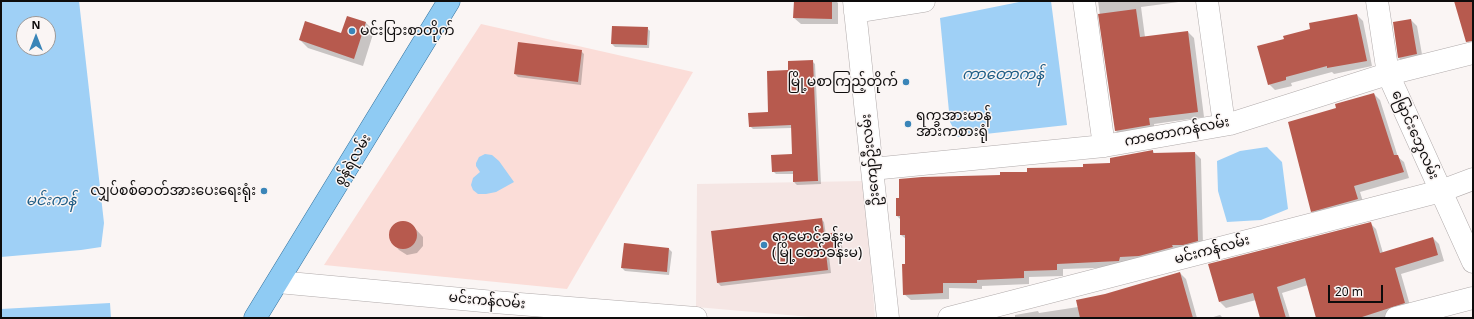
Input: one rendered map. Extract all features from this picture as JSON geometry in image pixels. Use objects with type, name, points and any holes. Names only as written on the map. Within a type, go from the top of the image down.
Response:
[{"type":"main road","name":"စွန်ရဲလမ်း","points":[[255,318],[449,1]]},
{"type":"street","points":[[855,6],[924,1]]},
{"type":"street","points":[[1084,1],[1104,146]]},
{"type":"street","points":[[1207,1],[1224,124]]},
{"type":"street","name":"မြောင်းဘွေလမ်း","points":[[1377,1],[1388,74],[1473,262]]},
{"type":"street","name":"ဦးကျော်ဦးလမ်း","points":[[855,6],[888,318]]},
{"type":"street","name":"ကာတောကန်လမ်း","points":[[872,169],[1104,146],[1224,124],[1388,74],[1473,53]]},
{"type":"street","name":"မင်းကန်လမ်း","points":[[949,318],[1440,191],[1473,179]]},
{"type":"street","name":"မင်းကန်လမ်း","points":[[278,282],[494,302],[696,318]]},
{"type":"street","points":[[1396,318],[1473,298]]},
{"type":"shaded area","points":[[481,24],[693,72],[567,289],[324,265]]},
{"type":"shaded area","points":[[864,181],[875,318],[822,318],[696,307],[697,184]]},
{"type":"water","name":"မင်းကန်","points":[[1,1],[79,1],[104,223],[101,247],[1,257]]},
{"type":"water","name":"ကာတောကန်","points":[[1024,1],[1051,1],[1067,125],[958,137],[950,122],[940,18]]},
{"type":"water","points":[[1267,147],[1282,162],[1288,209],[1261,220],[1227,222],[1218,191],[1217,161],[1240,151]]},
{"type":"water","points":[[485,154],[492,155],[499,161],[514,182],[496,192],[478,194],[473,190],[471,185],[473,178],[480,172],[476,166],[476,163],[479,157]]},
{"type":"water","points":[[110,303],[111,318],[1,318],[1,309]]},
{"type":"building","points":[[794,1],[832,1],[832,19],[793,18]]},
{"type":"building","points":[[1454,1],[1473,1],[1473,41],[1466,42]]},
{"type":"building","points":[[1136,9],[1140,37],[1188,31],[1198,112],[1149,118],[1150,125],[1115,131],[1098,14]]},
{"type":"building","points":[[1357,14],[1367,61],[1327,68],[1327,66],[1286,77],[1286,80],[1268,85],[1257,46],[1284,39],[1283,36],[1310,29],[1309,23]]},
{"type":"building","points":[[347,16],[366,22],[354,59],[299,40],[305,21],[341,33]]},
{"type":"building","points":[[1411,19],[1417,54],[1398,58],[1393,22]]},
{"type":"building","points":[[612,26],[648,27],[647,45],[611,44]]},
{"type":"building","points":[[518,42],[582,50],[578,82],[514,74]]},
{"type":"building","points":[[813,60],[818,181],[793,182],[793,171],[772,172],[771,155],[792,154],[791,125],[749,127],[748,113],[768,112],[767,71],[788,70],[788,61]]},
{"type":"building","points":[[1374,93],[1394,155],[1398,155],[1404,172],[1354,186],[1358,199],[1311,212],[1288,122],[1336,108],[1335,104]]},
{"type":"building","points":[[1153,150],[1153,153],[1195,152],[1198,241],[1183,245],[1172,245],[1173,247],[1139,256],[1120,257],[1119,261],[1057,264],[1057,270],[1024,271],[1024,278],[977,280],[977,283],[943,283],[943,293],[903,295],[902,264],[905,264],[905,235],[900,235],[900,216],[896,216],[896,198],[899,198],[899,179],[1000,175],[1000,172],[1027,172],[1027,168],[1083,167],[1083,164],[1110,163],[1110,158]]},
{"type":"building","points":[[822,218],[824,234],[838,232],[840,251],[826,253],[828,270],[717,283],[711,231]]},
{"type":"building","points":[[403,221],[409,222],[413,225],[416,229],[416,241],[413,245],[409,248],[403,249],[397,248],[393,245],[390,241],[389,235],[390,229],[393,225],[397,222]]},
{"type":"building","points":[[1371,222],[1380,253],[1433,237],[1438,255],[1395,268],[1405,303],[1359,318],[1316,318],[1305,278],[1277,287],[1286,318],[1260,318],[1253,293],[1219,302],[1208,264]]},
{"type":"building","points":[[624,243],[669,248],[667,272],[621,268]]},
{"type":"building","points":[[1180,272],[1193,318],[1080,318],[1076,300],[1105,294]]},
{"type":"place","name":"မင်းပြားစာတိုက်","points":[[352,31]]},
{"type":"place","name":"မြို့မစာကြည့်တိုက်","points":[[906,82]]},
{"type":"place","name":"ရက္ခအားမာန် အားကစားရုံ","points":[[908,124]]},
{"type":"place","name":"လျှပ်စစ်ဓာတ်အားပေးရေးရုံး","points":[[264,191]]},
{"type":"place","name":"ရာမောင်ခန်းမ (မြို့တော်ခန်းမ)","points":[[764,245]]}]
